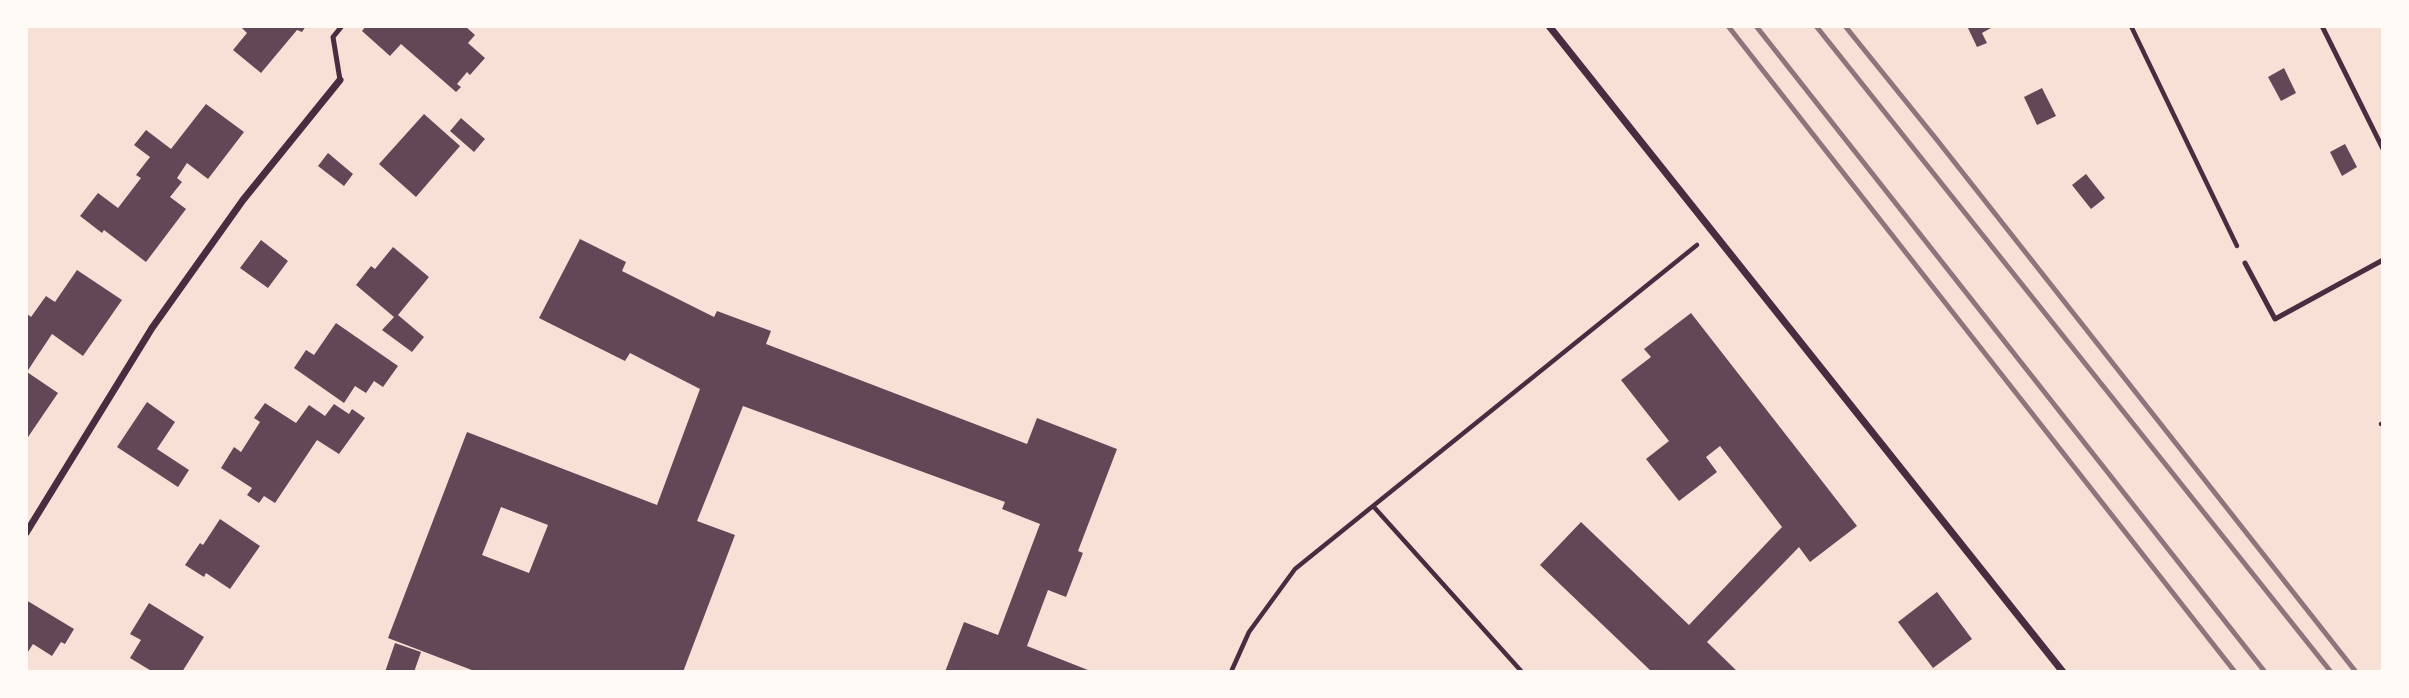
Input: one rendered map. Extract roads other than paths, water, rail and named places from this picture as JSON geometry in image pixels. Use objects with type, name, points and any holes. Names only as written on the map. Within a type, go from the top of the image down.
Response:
[{"type":"street","points":[[1549,26],[2063,672]]},
{"type":"street","points":[[26,533],[152,328],[243,200],[340,80]]},
{"type":"lane","points":[[340,80],[333,37],[342,26]]},
{"type":"lane","points":[[2322,26],[2383,149]]},
{"type":"lane","points":[[2245,263],[2275,319],[2383,260]]},
{"type":"railway","points":[[1728,26],[2235,672]]},
{"type":"railway","points":[[1756,26],[2265,672]]},
{"type":"railway","points":[[1816,26],[2331,672]]},
{"type":"railway","points":[[1845,26],[2356,672]]}]
